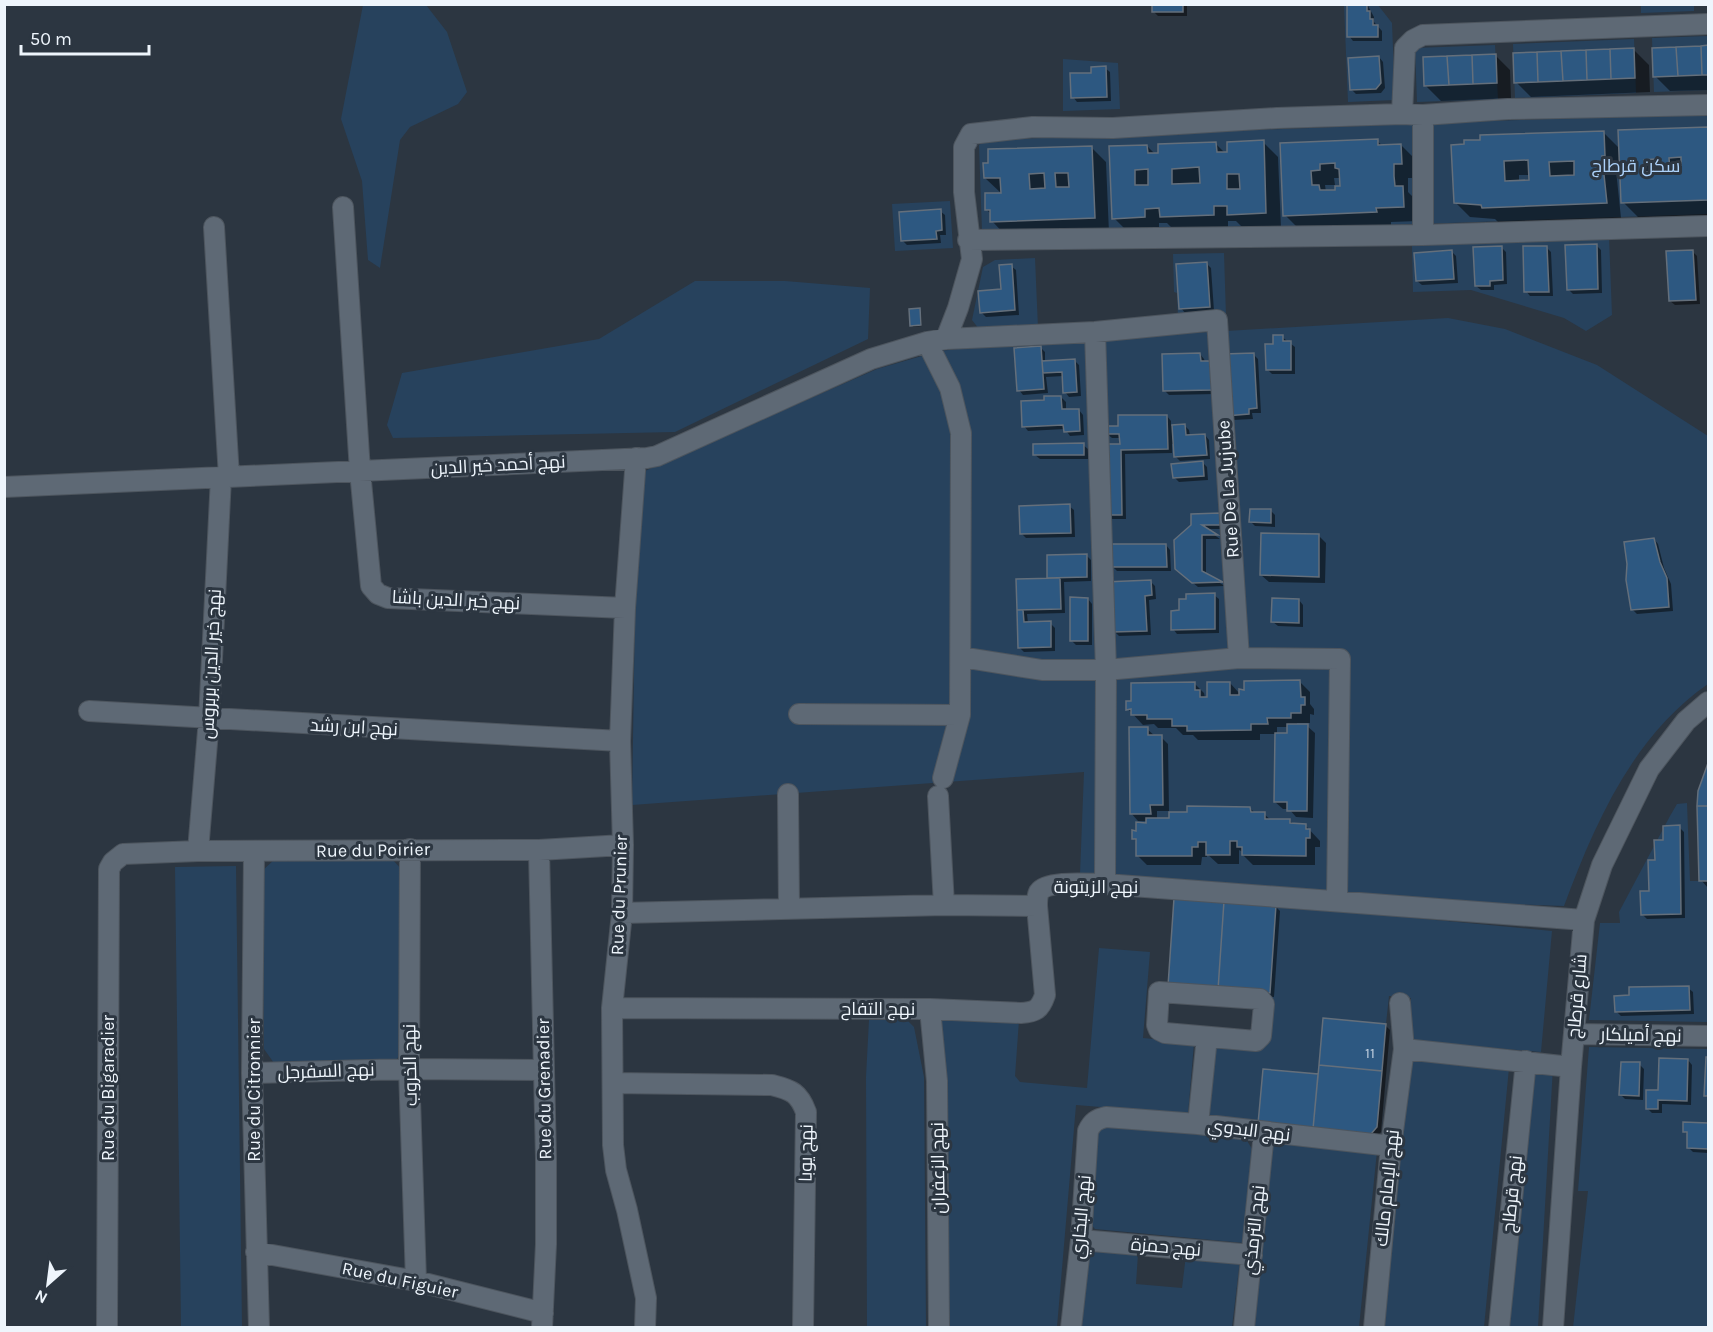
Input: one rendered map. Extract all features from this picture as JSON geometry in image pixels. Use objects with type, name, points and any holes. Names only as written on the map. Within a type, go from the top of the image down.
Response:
[{"type":"street","points":[[1402,114],[1405,48],[1413,40],[1423,35],[1708,24]]},
{"type":"street","points":[[944,905],[941,787],[960,715],[962,434],[937,341],[958,308],[972,259],[964,192],[964,147],[971,134],[1034,127],[1113,128],[1277,118],[1423,115],[1508,109],[1708,105]]},
{"type":"street","points":[[1423,115],[1423,235]]},
{"type":"street","points":[[343,207],[360,471]]},
{"type":"street","points":[[968,240],[1423,235],[1708,226]]},
{"type":"street","points":[[214,227],[225,477]]},
{"type":"street","name":"نهج أحمد خير الدين","points":[[4,487],[657,456],[871,359],[937,341],[1095,332],[1217,320]]},
{"type":"street","name":"Rue De La Jujube","points":[[1217,320],[1239,658]]},
{"type":"street","points":[[1095,332],[1106,670],[1105,884]]},
{"type":"street","name":"Rue du Prunier","points":[[636,458],[625,609],[620,741],[622,913],[612,1008],[613,1144],[616,1170],[646,1298],[645,1328]]},
{"type":"street","name":"نهج خير الدين باشا","points":[[360,471],[369,578],[371,586],[378,594],[387,598],[625,609]]},
{"type":"street","name":"نهج خير الدين بربروس","points":[[198,851],[225,477]]},
{"type":"street","points":[[961,657],[1042,670],[1106,670],[1239,658],[1340,659],[1337,901]]},
{"type":"street","name":"شارع قرطاج","points":[[1553,1328],[1571,1067],[1584,920],[1602,865],[1649,769],[1686,721],[1708,702]]},
{"type":"street","name":"نهج ابن رشد","points":[[89,711],[620,741]]},
{"type":"street","points":[[800,714],[960,715]]},
{"type":"street","points":[[788,794],[789,908]]},
{"type":"street","name":"Rue du Poirier","points":[[123,854],[198,851],[539,850],[623,845]]},
{"type":"street","name":"نهج الخروب","points":[[410,849],[409,1069],[416,1281]]},
{"type":"street","name":"Rue du Grenadier","points":[[539,850],[546,1159],[543,1320]]},
{"type":"street","name":"Rue du Citronnier","points":[[254,852],[252,1073],[259,1328]]},
{"type":"street","name":"Rue du Bigaradier","points":[[107,1328],[109,870],[113,862],[123,854]]},
{"type":"street","name":"نهج الزيتونة","points":[[622,913],[944,905],[1037,906],[1038,894],[1044,887],[1105,884],[1584,920]]},
{"type":"street","name":"نهج التفاح","points":[[612,1008],[930,1009],[1035,1012],[1042,1006],[1046,995],[1037,906]]},
{"type":"street","points":[[1159,992],[1257,998],[1263,1001],[1261,1036],[1258,1040],[1207,1037],[1159,1030],[1157,1025],[1159,992]]},
{"type":"street","name":"نهج الإمام مالك","points":[[1374,1328],[1391,1146],[1404,1049],[1400,1003]]},
{"type":"street","name":"نهج الزعفران","points":[[930,1009],[937,1081],[939,1328]]},
{"type":"street","name":"نهج أميلكار","points":[[1574,1034],[1708,1036]]},
{"type":"street","points":[[1198,1124],[1207,1037]]},
{"type":"street","points":[[1404,1049],[1571,1067]]},
{"type":"street","name":"نهج قرطاج","points":[[1498,1328],[1526,1061]]},
{"type":"street","name":"نهج السفرجل","points":[[252,1073],[409,1069],[543,1070]]},
{"type":"street","name":"نهج يوبا","points":[[613,1083],[772,1085],[788,1089],[801,1099],[806,1112],[803,1328]]},
{"type":"street","name":"نهج البدوي","points":[[1106,1116],[1391,1146]]},
{"type":"street","name":"نهج البخاري","points":[[1071,1328],[1081,1240],[1088,1131],[1094,1122],[1106,1116]]},
{"type":"street","name":"نهج الترمذي","points":[[1244,1328],[1264,1133]]},
{"type":"street","name":"نهج حمزة","points":[[1081,1240],[1252,1255]]},
{"type":"street","name":"Rue du Figuier","points":[[256,1252],[416,1281],[543,1320]]},
{"type":"green space","points":[[363,5],[426,5],[447,32],[467,92],[458,104],[410,127],[400,140],[380,268],[368,260],[362,181],[341,119]]},
{"type":"green space","points":[[1344,5],[1378,5],[1392,23],[1395,100],[1348,102]]},
{"type":"green space","points":[[1641,5],[1694,5],[1694,11],[1641,13]]},
{"type":"green space","points":[[1708,36],[1708,90],[1654,92],[1652,38]]},
{"type":"green space","points":[[1634,39],[1636,93],[1515,98],[1513,44]]},
{"type":"green space","points":[[1495,45],[1498,99],[1417,102],[1415,48]]},
{"type":"green space","points":[[1063,59],[1118,63],[1120,109],[1063,111]]},
{"type":"green space","name":"سكن قرطاج","points":[[1708,113],[1708,214],[986,239],[982,231],[979,145],[986,140]]},
{"type":"green space","points":[[950,201],[953,248],[895,251],[892,204]]},
{"type":"green space","points":[[1609,236],[1612,315],[1586,331],[1564,318],[1471,290],[1413,292],[1412,246]]},
{"type":"green space","points":[[1224,253],[1226,316],[1178,317],[1177,293],[1174,292],[1173,254]]},
{"type":"green space","points":[[1035,258],[1038,328],[979,329],[972,320],[983,267],[995,260]]},
{"type":"green space","points":[[695,281],[785,281],[870,288],[868,339],[675,432],[393,438],[387,425],[402,373],[599,339]]},
{"type":"green space","points":[[1448,318],[1505,329],[1597,365],[1708,436],[1708,684],[1658,729],[1638,755],[1603,813],[1564,906],[1080,874],[1084,772],[632,805],[635,609],[645,471],[877,369],[939,351],[1006,344]]},
{"type":"green space","points":[[1687,803],[1690,881],[1708,881],[1708,1022],[1589,1020],[1600,923],[1620,923],[1619,912],[1670,816],[1677,804]]},
{"type":"green space","points":[[391,858],[403,871],[402,1054],[392,1063],[274,1063],[264,1049],[262,871],[275,859]]},
{"type":"green space","points":[[236,866],[242,1327],[181,1327],[175,867]]},
{"type":"green space","points":[[1276,905],[1552,931],[1541,1052],[1407,1040],[1411,998],[1389,996],[1386,1024],[1323,1018],[1318,1074],[1263,1069],[1258,1124],[1212,1120],[1206,1108],[1211,1048],[1218,1041],[1265,1045]]},
{"type":"green space","points":[[1099,948],[1150,952],[1143,1038],[1194,1043],[1188,1114],[1076,1105],[1057,1327],[947,1327],[933,1021],[1019,1020],[1015,1076],[1020,1082],[1087,1088]]},
{"type":"green space","points":[[869,1020],[907,1020],[914,1027],[924,1077],[926,1327],[867,1327],[866,1077]]},
{"type":"green space","points":[[1589,1047],[1708,1049],[1708,1327],[1573,1328],[1588,1191],[1578,1191]]},
{"type":"green space","points":[[1412,1058],[1509,1068],[1484,1327],[1378,1328],[1403,1066]]},
{"type":"green space","points":[[1529,1065],[1553,1067],[1538,1327],[1502,1328]]},
{"type":"green space","points":[[1106,1126],[1246,1139],[1252,1149],[1244,1243],[1095,1229],[1087,1220],[1095,1133]]},
{"type":"green space","points":[[1271,1141],[1377,1151],[1359,1327],[1252,1328]]},
{"type":"green space","points":[[1096,1250],[1138,1254],[1136,1284],[1182,1288],[1186,1255],[1240,1260],[1232,1327],[1077,1328],[1083,1258]]},
{"type":"building","points":[[1183,4],[1183,12],[1152,12],[1152,5]]},
{"type":"building","points":[[1347,4],[1367,5],[1373,25],[1378,25],[1378,37],[1347,37]]},
{"type":"building","points":[[1708,45],[1708,75],[1702,75],[1701,46]]},
{"type":"building","points":[[1701,46],[1702,75],[1678,76],[1676,47]]},
{"type":"building","points":[[1676,47],[1678,76],[1653,77],[1652,48]]},
{"type":"building","points":[[1634,48],[1635,78],[1611,79],[1610,49]]},
{"type":"building","points":[[1610,49],[1611,79],[1587,80],[1586,50]]},
{"type":"building","points":[[1586,50],[1587,80],[1563,81],[1561,51]]},
{"type":"building","points":[[1561,51],[1563,81],[1538,82],[1537,52]]},
{"type":"building","points":[[1537,52],[1538,82],[1514,83],[1513,53]]},
{"type":"building","points":[[1496,54],[1497,83],[1473,84],[1472,55]]},
{"type":"building","points":[[1472,55],[1473,84],[1449,85],[1447,56]]},
{"type":"building","points":[[1379,56],[1381,83],[1376,89],[1350,90],[1348,58]]},
{"type":"building","points":[[1447,56],[1449,85],[1424,86],[1423,57]]},
{"type":"building","points":[[1106,66],[1107,97],[1071,98],[1070,73],[1091,73],[1091,67]]},
{"type":"building","points":[[1708,127],[1708,200],[1621,203],[1618,130]],"holes":[[[1681,157],[1681,171],[1670,171],[1669,158]],[[1654,159],[1655,171],[1645,172],[1644,160]]]},
{"type":"building","points":[[1604,131],[1605,156],[1602,156],[1607,203],[1482,208],[1481,205],[1454,203],[1451,145],[1464,144],[1464,140],[1480,140],[1480,135]],"holes":[[[1528,160],[1529,180],[1505,181],[1504,161]],[[1574,161],[1574,175],[1550,176],[1549,162]]]},
{"type":"building","points":[[1378,139],[1378,145],[1401,144],[1402,164],[1394,164],[1394,176],[1395,186],[1403,186],[1404,207],[1376,208],[1377,212],[1283,216],[1280,143]],"holes":[[[1335,163],[1335,168],[1339,169],[1340,186],[1335,186],[1335,190],[1320,190],[1319,185],[1312,185],[1311,171],[1320,170],[1320,164]]]},
{"type":"building","points":[[1264,140],[1266,213],[1227,215],[1227,206],[1214,206],[1214,215],[1160,217],[1159,208],[1145,209],[1145,217],[1112,219],[1109,146],[1147,145],[1148,153],[1158,153],[1158,144],[1216,142],[1217,152],[1227,152],[1227,142]],"holes":[[[1199,167],[1200,183],[1172,184],[1172,169]],[[1148,169],[1148,185],[1135,185],[1135,170]],[[1227,174],[1239,174],[1240,189],[1227,189]]]},
{"type":"building","points":[[1092,146],[1095,218],[990,222],[990,210],[985,210],[985,193],[1001,193],[1000,178],[984,178],[983,163],[988,163],[988,149]],"holes":[[[1044,173],[1045,188],[1030,189],[1029,174]],[[1055,173],[1068,173],[1069,187],[1056,187]]]},
{"type":"building","points":[[941,209],[942,230],[936,231],[937,239],[901,241],[899,212]]},
{"type":"building","points":[[1597,244],[1598,289],[1567,290],[1565,245]]},
{"type":"building","points":[[1502,246],[1503,280],[1490,281],[1490,286],[1475,286],[1473,247]]},
{"type":"building","points":[[1523,246],[1547,246],[1549,292],[1524,292]]},
{"type":"building","points":[[1452,250],[1454,279],[1416,281],[1414,253]]},
{"type":"building","points":[[1693,250],[1696,300],[1669,301],[1666,251]]},
{"type":"building","points":[[1207,262],[1210,307],[1179,309],[1176,264]]},
{"type":"building","points":[[1012,264],[1015,310],[980,313],[978,291],[1001,289],[999,265]]},
{"type":"building","points":[[920,308],[921,325],[910,326],[909,309]]},
{"type":"building","points":[[1273,335],[1283,335],[1283,341],[1291,341],[1291,370],[1266,370],[1265,344],[1273,344]]},
{"type":"building","points":[[1041,346],[1044,389],[1017,391],[1014,348]]},
{"type":"building","points":[[1200,353],[1201,361],[1211,361],[1212,390],[1163,391],[1162,354]]},
{"type":"building","points":[[1254,353],[1257,408],[1249,409],[1249,414],[1226,416],[1223,354]]},
{"type":"building","points":[[1075,359],[1077,392],[1063,393],[1062,372],[1043,373],[1042,361]]},
{"type":"building","points":[[1044,396],[1061,396],[1062,409],[1079,409],[1080,431],[1064,432],[1063,425],[1022,427],[1021,401],[1044,400]]},
{"type":"building","points":[[1118,415],[1167,415],[1168,449],[1121,450],[1122,515],[1104,515],[1103,444],[1120,444],[1119,434],[1106,434],[1106,426],[1118,426]]},
{"type":"building","points":[[1185,424],[1186,435],[1205,434],[1207,455],[1174,457],[1172,425]]},
{"type":"building","points":[[1084,443],[1084,455],[1033,455],[1033,444]]},
{"type":"building","points":[[1203,461],[1204,476],[1173,478],[1171,464]]},
{"type":"building","points":[[1070,504],[1071,533],[1020,534],[1019,506]]},
{"type":"building","points":[[1250,509],[1271,509],[1271,523],[1249,522]]},
{"type":"building","points":[[1220,513],[1220,525],[1202,525],[1218,535],[1202,535],[1202,571],[1223,582],[1192,583],[1175,569],[1174,540],[1191,525],[1191,514]]},
{"type":"building","points":[[1261,533],[1319,534],[1319,577],[1260,575]]},
{"type":"building","points":[[1654,538],[1667,578],[1669,607],[1631,610],[1626,580],[1627,564],[1624,542]]},
{"type":"building","points":[[1111,544],[1166,544],[1167,567],[1111,567]]},
{"type":"building","points":[[1087,554],[1087,577],[1047,578],[1047,555]]},
{"type":"building","points":[[1060,578],[1061,609],[1017,610],[1016,579]]},
{"type":"building","points":[[1151,580],[1152,595],[1145,596],[1147,631],[1113,632],[1104,582]]},
{"type":"building","points":[[1215,593],[1215,629],[1171,630],[1171,611],[1179,610],[1179,599],[1186,599],[1186,594]]},
{"type":"building","points":[[1070,597],[1088,598],[1088,641],[1070,641]]},
{"type":"building","points":[[1272,598],[1299,599],[1299,623],[1271,622]]},
{"type":"building","points":[[1017,610],[1023,610],[1024,622],[1051,621],[1051,647],[1018,648]]},
{"type":"building","points":[[1300,680],[1301,697],[1305,697],[1305,705],[1301,705],[1301,713],[1291,713],[1291,718],[1267,718],[1268,724],[1251,724],[1251,730],[1187,731],[1187,726],[1172,726],[1172,719],[1147,719],[1147,715],[1131,715],[1131,709],[1126,710],[1126,701],[1131,701],[1131,683],[1195,682],[1195,690],[1200,690],[1200,697],[1207,697],[1207,682],[1230,682],[1230,695],[1239,695],[1239,689],[1244,690],[1244,681]]},
{"type":"building","points":[[1287,724],[1308,724],[1307,811],[1287,811],[1287,802],[1274,802],[1275,733],[1287,733]]},
{"type":"building","points":[[1129,727],[1148,727],[1148,735],[1162,735],[1163,805],[1150,805],[1151,814],[1130,814]]},
{"type":"building","points":[[1708,763],[1708,806],[1697,806],[1698,791]]},
{"type":"building","points":[[1187,806],[1250,807],[1251,812],[1265,812],[1265,819],[1290,819],[1290,823],[1306,824],[1306,829],[1310,829],[1310,838],[1306,838],[1306,856],[1242,855],[1242,847],[1237,847],[1237,841],[1230,841],[1230,855],[1206,855],[1206,842],[1198,842],[1198,847],[1192,847],[1192,856],[1136,856],[1136,839],[1132,839],[1132,830],[1136,831],[1136,822],[1146,823],[1146,818],[1169,818],[1169,812],[1187,812]]},
{"type":"building","points":[[1697,806],[1708,806],[1708,881],[1699,881]]},
{"type":"building","points":[[1680,825],[1681,914],[1641,915],[1640,891],[1649,891],[1648,860],[1655,860],[1654,840],[1663,840],[1663,826]]},
{"type":"building","points":[[1174,898],[1224,901],[1218,990],[1168,986]]},
{"type":"building","points":[[1224,901],[1276,905],[1270,993],[1218,990]]},
{"type":"building","points":[[1689,986],[1690,1010],[1615,1012],[1614,996],[1629,995],[1629,987]]},
{"type":"building","points":[[1323,1018],[1386,1024],[1382,1071],[1319,1065]]},
{"type":"building","points":[[1706,1057],[1708,1057],[1708,1096],[1704,1096]]},
{"type":"building","points":[[1659,1058],[1688,1059],[1687,1101],[1658,1100],[1658,1109],[1646,1109],[1646,1090],[1658,1090]]},
{"type":"building","points":[[1621,1062],[1640,1062],[1639,1096],[1619,1095]]},
{"type":"building","points":[[1319,1065],[1382,1071],[1377,1127],[1371,1134],[1313,1129]]},
{"type":"building","points":[[1263,1069],[1318,1074],[1313,1129],[1258,1124]]},
{"type":"building","points":[[1683,1122],[1708,1123],[1708,1149],[1687,1148],[1687,1132],[1683,1132]]}]
